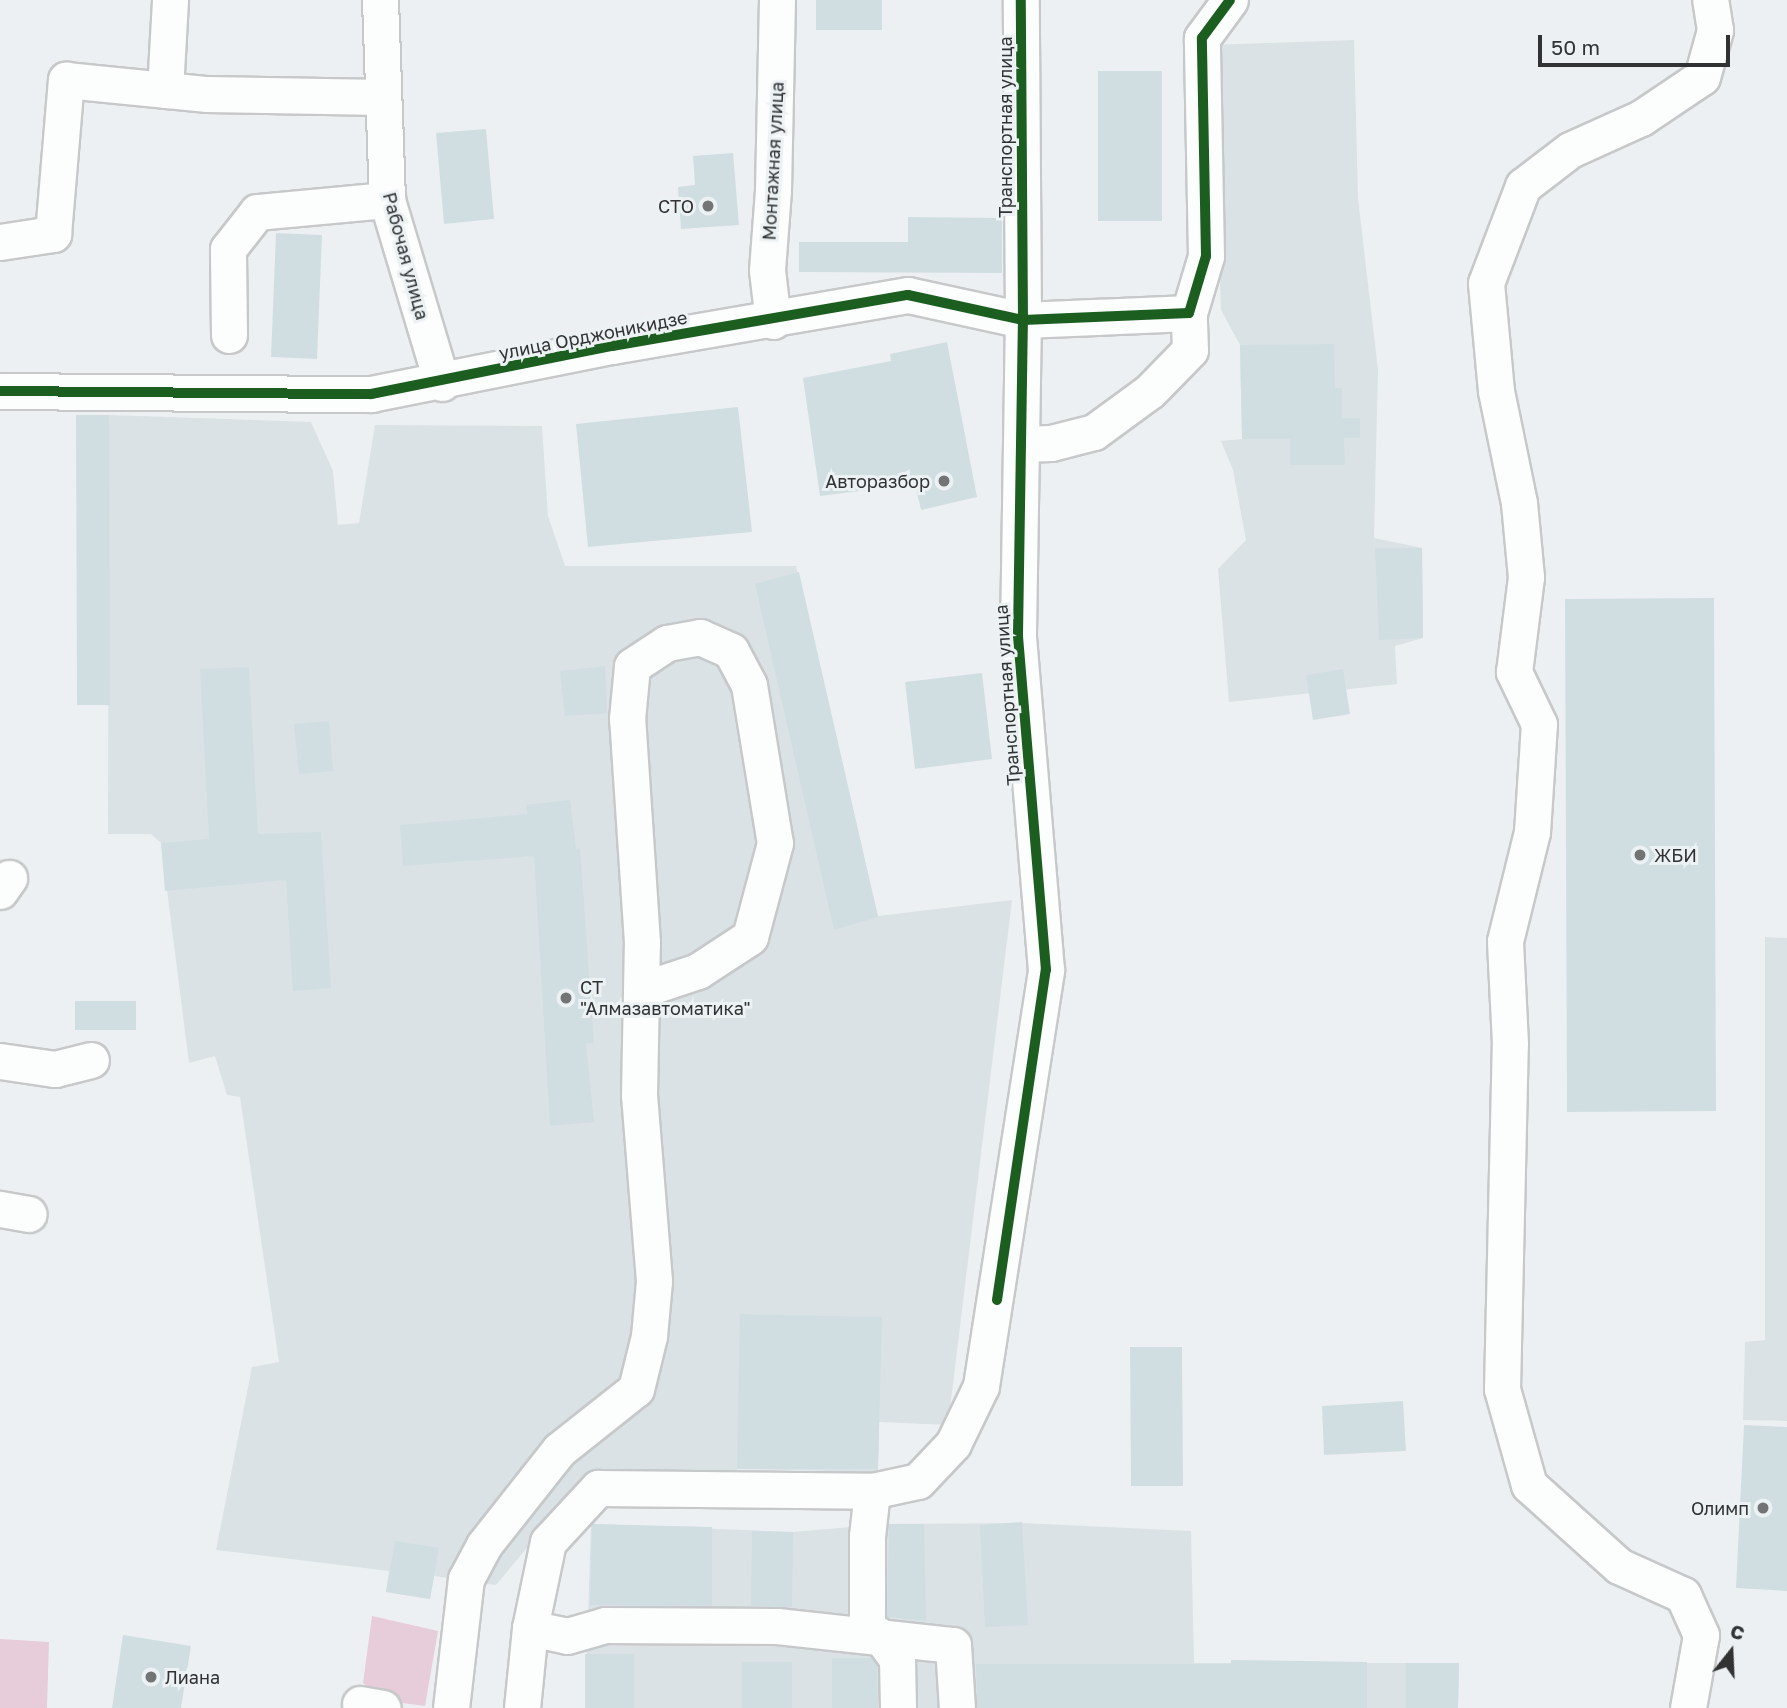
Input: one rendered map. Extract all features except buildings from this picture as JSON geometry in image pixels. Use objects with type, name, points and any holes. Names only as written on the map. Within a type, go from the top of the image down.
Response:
[{"type":"street","points":[[165,90],[170,0]]},
{"type":"street","name":"Рабочая улица","points":[[380,0],[387,200],[442,383]]},
{"type":"street","name":"Монтажная улица","points":[[772,321],[767,270],[777,0]]},
{"type":"street","name":"Транспортная улица","points":[[522,1708],[530,1628],[548,1542],[598,1488],[872,1491],[918,1481],[953,1444],[981,1386],[997,1300],[1046,970],[1018,634],[1023,320],[1021,0]]},
{"type":"street","points":[[1021,444],[1051,443],[1094,432],[1150,391],[1190,351],[1189,313],[1206,256],[1202,38],[1230,0]]},
{"type":"street","points":[[1688,1708],[1701,1635],[1683,1595],[1619,1566],[1529,1485],[1502,1389],[1510,1055],[1505,941],[1532,832],[1539,724],[1514,672],[1526,577],[1519,503],[1496,391],[1486,283],[1523,186],[1570,150],[1641,118],[1702,77],[1715,30],[1710,0]]},
{"type":"street","points":[[0,242],[53,234],[66,80],[165,90],[383,97]]},
{"type":"street","points":[[229,335],[228,248],[257,212],[387,200]]},
{"type":"street","name":"улица Орджоникидзе","points":[[0,391],[371,394],[442,383],[612,346],[772,321],[908,295],[1023,320],[1189,313]]},
{"type":"street","points":[[451,1708],[466,1578],[484,1545],[559,1450],[636,1390],[649,1336],[654,1282],[639,1096],[641,990],[627,719],[632,666],[667,643],[700,637],[731,651],[748,685],[775,843],[750,937],[698,971],[641,990]]},
{"type":"street","points":[[0,1061],[55,1069],[91,1060]]},
{"type":"street","points":[[872,1491],[867,1536],[867,1628],[881,1637],[897,1659],[898,1708]]},
{"type":"street","points":[[530,1628],[567,1636],[605,1625],[777,1626],[953,1645],[957,1708]]},
{"type":"shaded area","points":[[1354,40],[1358,198],[1378,370],[1374,538],[1422,548],[1423,638],[1395,646],[1397,684],[1229,702],[1218,569],[1246,540],[1233,470],[1221,441],[1242,439],[1240,345],[1221,310],[1211,45]]},
{"type":"shaded area","points":[[109,415],[311,422],[333,471],[338,525],[359,523],[375,425],[542,426],[548,516],[565,566],[796,566],[878,916],[1012,900],[948,1425],[879,1422],[878,1472],[737,1469],[735,1483],[581,1483],[496,1585],[434,1576],[430,1599],[386,1592],[389,1571],[216,1550],[252,1367],[279,1362],[240,1097],[227,1095],[215,1056],[189,1063],[161,843],[151,834],[108,834]]},
{"type":"shaded area","points":[[1765,937],[1787,938],[1787,1421],[1743,1420],[1745,1342],[1765,1340]]},
{"type":"shaded area","points":[[1022,1523],[1191,1531],[1194,1663],[1459,1663],[1458,1708],[585,1708],[591,1524],[793,1532],[885,1524]]},
{"type":"shaded area","points":[[372,1616],[438,1631],[425,1706],[387,1701],[363,1683]]},
{"type":"shaded area","points":[[0,1639],[49,1642],[47,1708],[0,1708]]},
{"type":"cycle path","points":[[997,1300],[1046,970],[1018,634],[1023,320],[1021,0]]},
{"type":"cycle path","points":[[0,391],[371,394],[612,346],[908,295],[1023,320],[1189,313],[1206,256],[1202,38],[1230,0]]},
{"type":"place","name":"СТО","points":[[708,206]]},
{"type":"place","name":"Авторазбор","points":[[944,481]]},
{"type":"place","name":"ЖБИ","points":[[1640,855]]},
{"type":"place","name":"СТ \"Алмазавтоматика\"","points":[[566,998]]},
{"type":"place","name":"Олимп","points":[[1763,1508]]},
{"type":"place","name":"Лиана","points":[[151,1677]]}]
